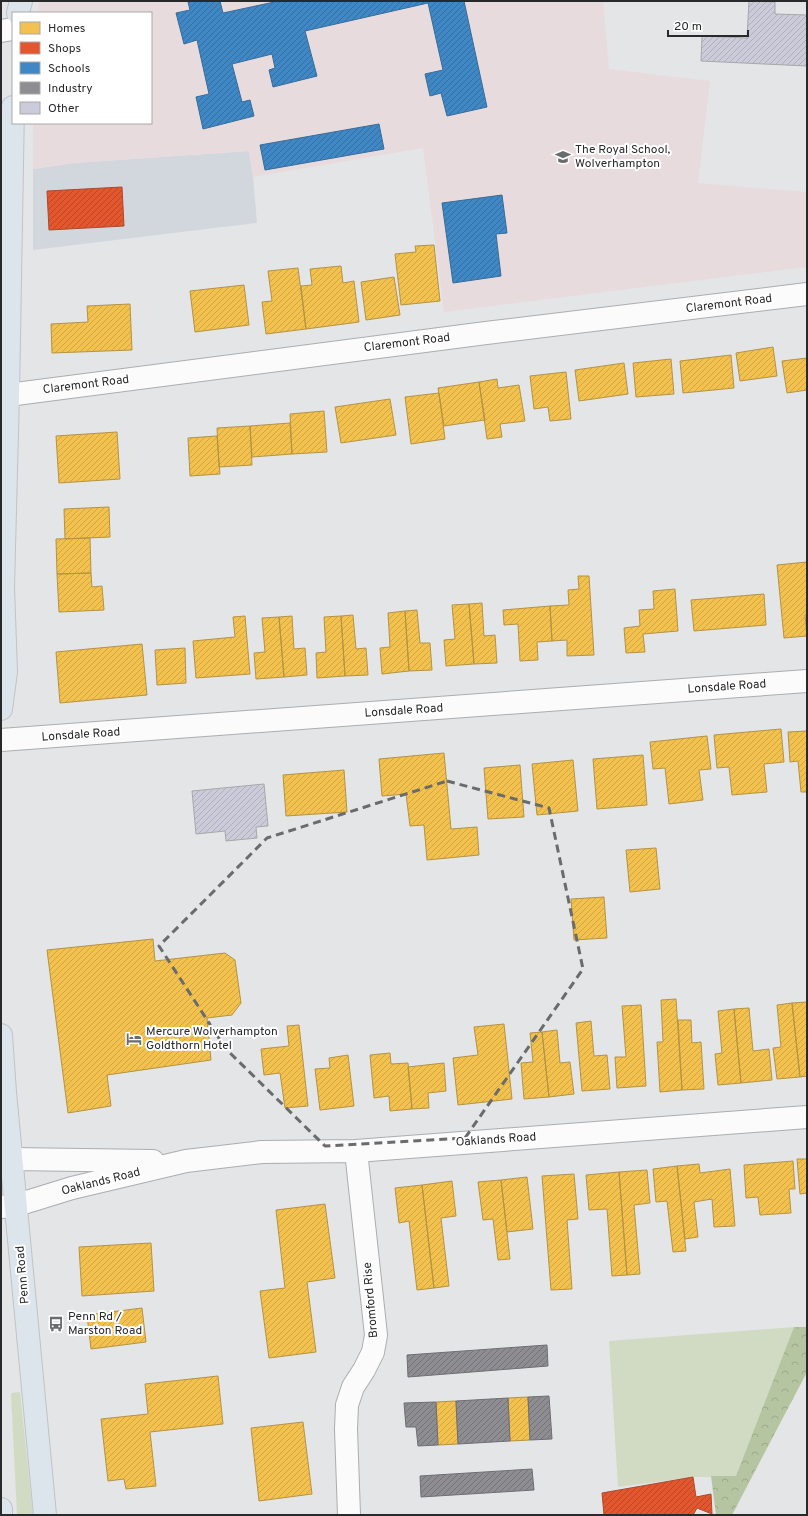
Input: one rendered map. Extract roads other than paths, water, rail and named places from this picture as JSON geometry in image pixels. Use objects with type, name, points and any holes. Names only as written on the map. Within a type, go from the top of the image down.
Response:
[{"type":"highway","points":[[18,12],[21,1]]},
{"type":"highway","points":[[1,709],[6,672],[2,590],[8,395],[13,124]]},
{"type":"highway","name":"Penn Road","points":[[1,1035],[9,1206],[46,1515]]},
{"type":"highway","points":[[1,1508],[1,1515]]},
{"type":"street","points":[[1,31],[12,29]]},
{"type":"street","name":"Claremont Road","points":[[8,395],[486,333],[807,294]]},
{"type":"street","name":"Lonsdale Road","points":[[1,740],[807,681]]},
{"type":"street","name":"Oaklands Road","points":[[9,1206],[72,1188],[186,1161],[262,1152],[356,1150],[807,1118]]},
{"type":"street","name":"Bromford Rise","points":[[349,1515],[346,1429],[347,1405],[353,1387],[373,1352],[376,1335],[356,1150]]},
{"type":"street","name":"Oaklands Road","points":[[6,1159],[186,1161]]},
{"type":"place","name":"The Royal School, Wolverhampton","points":[[563,157]]},
{"type":"place","name":"Mercure Wolverhampton Goldthorn Hotel","points":[[134,1039]]},
{"type":"place","name":"Penn Rd / Marston Road","points":[[56,1324]]}]
